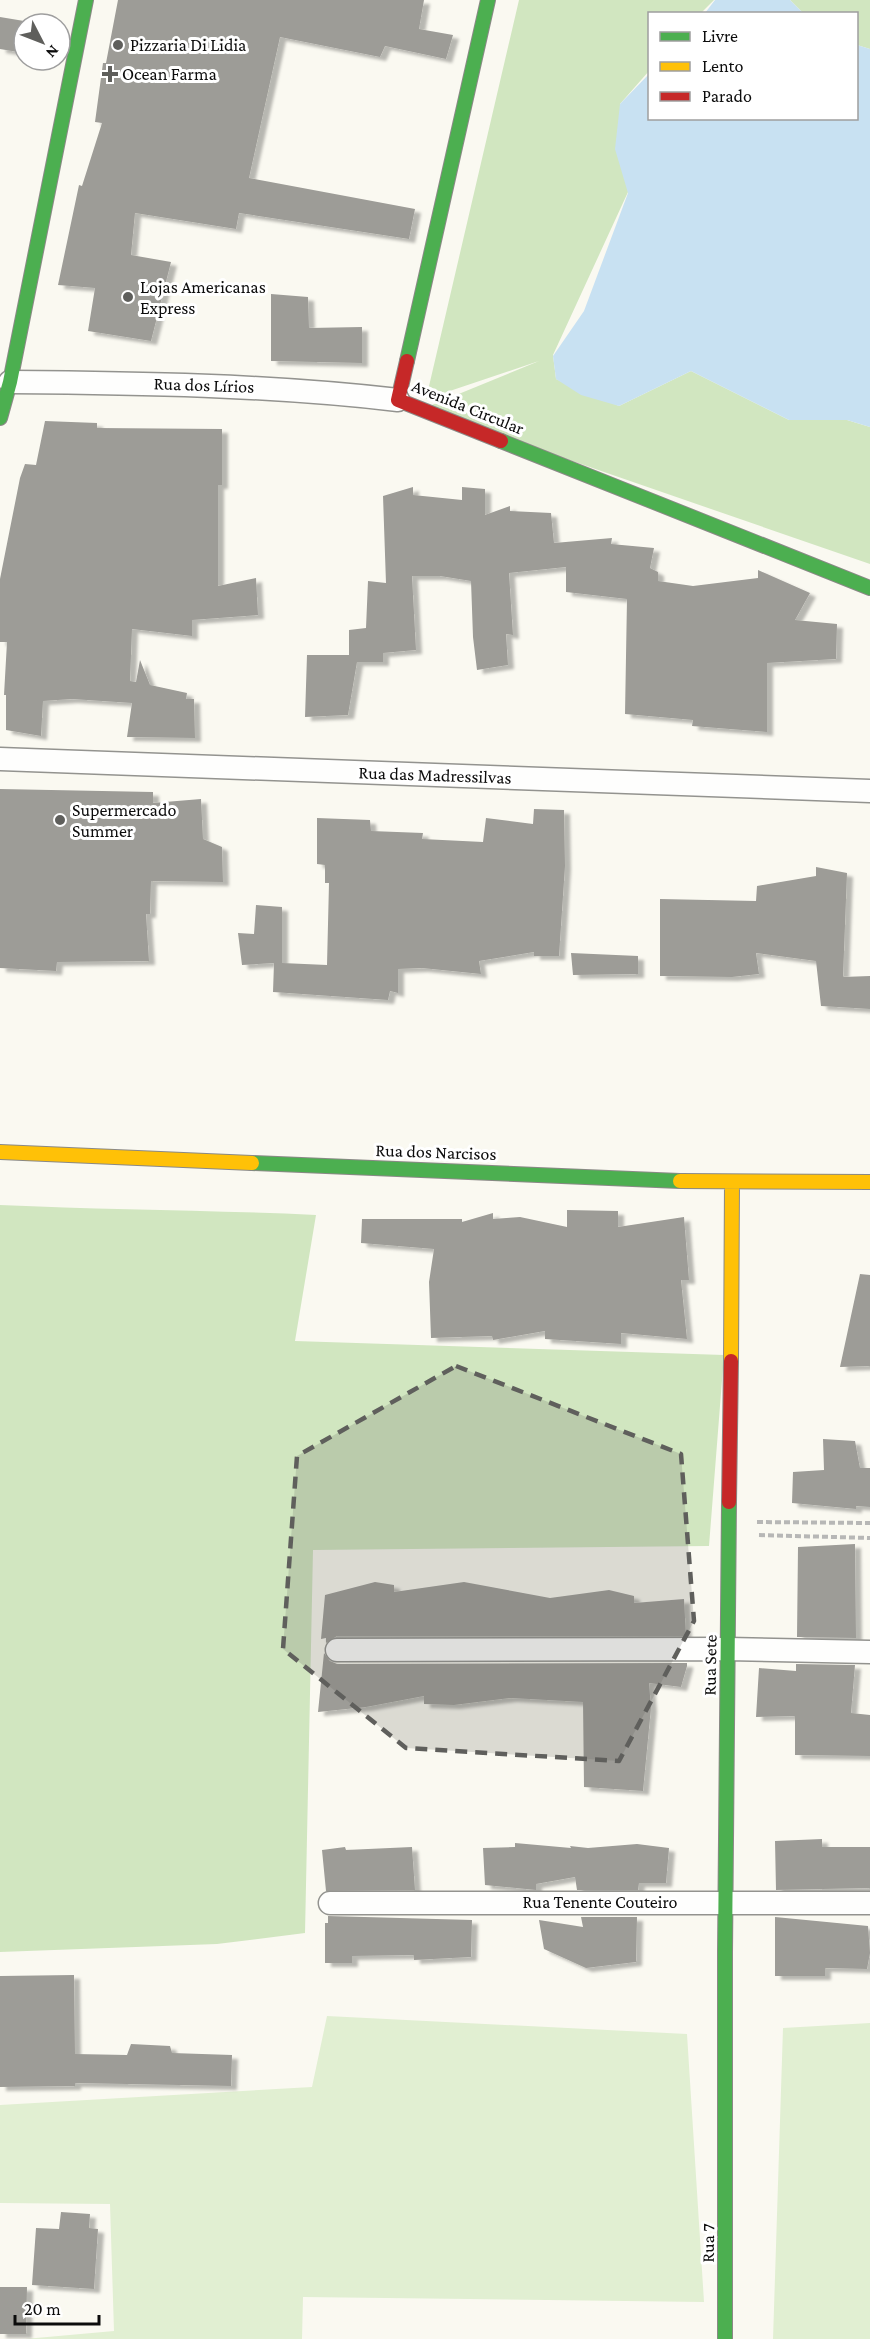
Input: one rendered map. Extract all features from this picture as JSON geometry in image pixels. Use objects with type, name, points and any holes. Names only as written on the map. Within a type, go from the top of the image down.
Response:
[{"type":"street","points":[[0,418],[5,373],[15,347],[86,0]]},
{"type":"street","name":"Avenida Circular","points":[[488,0],[398,400],[870,588]]},
{"type":"street","points":[[5,373],[15,347]]},
{"type":"street","name":"Rua dos Lírios","points":[[5,373],[313,390],[398,400]]},
{"type":"street","name":"Rua das Madressilvas","points":[[0,759],[870,791]]},
{"type":"street","name":"Rua dos Narcisos","points":[[0,1152],[732,1183],[870,1182]]},
{"type":"street","name":"Rua Sete","points":[[727,2147],[724,1901],[731,1528],[732,1183]]},
{"type":"street","points":[[337,1650],[728,1649],[870,1652]]},
{"type":"street","name":"Rua Tenente Couteiro","points":[[330,1903],[724,1901],[870,1903]]},
{"type":"street","name":"Rua 7","points":[[725,2339],[727,2147]]},
{"type":"path","points":[[731,1528],[870,1523]]},
{"type":"path","points":[[731,1528],[870,1538]]},
{"type":"highlighted area","points":[[456,1366],[681,1454],[694,1621],[619,1761],[406,1748],[283,1649],[297,1456]]},
{"type":"green space","points":[[519,0],[714,0],[702,12],[648,12],[648,72],[620,104],[628,192],[553,355],[556,379],[619,406],[691,371],[789,420],[847,420],[870,427],[870,564],[422,409],[539,361],[426,399]]},
{"type":"green space","points":[[790,0],[870,0],[870,49],[858,45],[858,12],[802,12]]},
{"type":"green space","points":[[0,1205],[316,1215],[295,1341],[724,1355],[709,1546],[313,1550],[305,1933],[217,1944],[0,1952]]},
{"type":"green space","points":[[327,2016],[687,2034],[704,2302],[303,2297],[302,2339],[25,2339],[114,2331],[110,2204],[0,2203],[0,2105],[312,2087]]},
{"type":"green space","points":[[870,2023],[870,2339],[773,2339],[783,2028]]},
{"type":"water","points":[[715,0],[790,0],[802,12],[706,12]]},
{"type":"water","points":[[858,45],[870,49],[870,427],[847,420],[789,420],[691,371],[619,406],[581,395],[556,379],[553,356],[584,311],[628,193],[615,149],[620,104],[648,75],[648,120],[858,120]]},
{"type":"building","points":[[118,0],[424,0],[419,29],[453,35],[446,59],[385,46],[380,57],[280,37],[249,178],[415,209],[409,239],[239,213],[236,229],[135,213],[131,255],[171,262],[151,341],[88,331],[95,288],[58,285],[79,185],[82,186],[102,123],[95,122],[103,63],[106,63]]},
{"type":"building","points":[[0,17],[12,19],[12,51],[0,49]]},
{"type":"building","points":[[271,294],[308,297],[309,328],[362,327],[362,363],[271,361]]},
{"type":"building","points":[[45,421],[97,423],[97,428],[222,429],[222,485],[218,485],[218,586],[256,578],[258,615],[192,620],[192,636],[132,629],[130,681],[136,682],[140,660],[150,685],[187,693],[186,699],[194,699],[195,738],[127,737],[132,703],[72,699],[43,701],[41,736],[6,730],[6,695],[4,695],[7,642],[0,642],[0,579],[20,478],[25,464],[36,465]]},
{"type":"building","points":[[413,487],[413,495],[462,500],[462,487],[485,489],[485,515],[510,506],[510,511],[551,513],[554,543],[612,538],[611,544],[654,548],[650,568],[658,572],[658,581],[693,586],[758,578],[758,570],[810,593],[795,620],[837,624],[836,659],[767,663],[767,732],[692,726],[693,720],[625,714],[627,599],[566,592],[566,567],[509,573],[513,635],[506,634],[508,665],[477,670],[471,581],[440,576],[412,576],[416,650],[383,653],[383,662],[357,662],[348,715],[305,717],[307,655],[349,655],[349,630],[366,628],[368,581],[386,583],[383,496]]},
{"type":"building","points":[[0,789],[153,792],[153,803],[201,799],[203,839],[222,847],[223,882],[151,881],[150,914],[146,914],[149,961],[57,962],[56,971],[0,968]]},
{"type":"building","points":[[534,809],[564,810],[565,866],[559,956],[534,956],[534,952],[479,961],[481,974],[422,968],[398,969],[398,993],[390,991],[388,1000],[273,992],[274,963],[242,965],[238,933],[254,934],[256,905],[282,907],[282,963],[327,965],[329,883],[325,883],[325,865],[317,864],[317,818],[370,820],[371,831],[423,833],[422,839],[483,842],[486,818],[533,824]]},
{"type":"building","points":[[816,867],[847,873],[843,977],[870,976],[870,1009],[821,1006],[816,961],[756,953],[759,974],[732,977],[660,976],[660,899],[756,901],[757,886],[816,876]]},
{"type":"building","points":[[571,953],[638,956],[638,974],[573,975]]},
{"type":"building","points":[[567,1210],[618,1211],[618,1227],[684,1217],[689,1280],[681,1280],[687,1339],[621,1333],[621,1344],[545,1339],[545,1331],[493,1340],[492,1336],[431,1338],[429,1282],[434,1249],[361,1243],[362,1219],[462,1219],[462,1222],[493,1213],[493,1219],[520,1217],[567,1227]]},
{"type":"building","points":[[860,1274],[870,1275],[870,1366],[840,1367]]},
{"type":"building","points":[[823,1439],[855,1441],[860,1468],[870,1468],[870,1507],[856,1506],[856,1509],[792,1503],[793,1472],[824,1470]]},
{"type":"building","points":[[855,1544],[856,1638],[797,1637],[798,1547]]},
{"type":"building","points":[[375,1582],[394,1585],[394,1592],[464,1582],[550,1598],[609,1590],[634,1596],[634,1603],[684,1599],[686,1636],[337,1636],[326,1643],[326,1638],[321,1639],[325,1595]]},
{"type":"building","points":[[324,1653],[330,1661],[337,1664],[687,1663],[687,1666],[681,1687],[649,1683],[651,1708],[643,1791],[584,1787],[583,1702],[511,1698],[454,1705],[424,1704],[424,1696],[366,1707],[318,1712]]},
{"type":"building","points":[[796,1664],[855,1665],[851,1713],[870,1715],[870,1756],[795,1755],[795,1716],[756,1717],[759,1668],[796,1671]]},
{"type":"building","points":[[822,1839],[822,1847],[870,1847],[870,1888],[776,1890],[775,1841]]},
{"type":"building","points":[[515,1843],[571,1848],[570,1846],[588,1848],[637,1844],[669,1848],[666,1883],[639,1883],[638,1890],[577,1890],[575,1877],[536,1884],[536,1890],[485,1885],[483,1848],[515,1847]]},
{"type":"building","points":[[345,1847],[346,1850],[412,1847],[415,1890],[326,1891],[322,1850]]},
{"type":"building","points":[[328,1916],[472,1920],[471,1957],[414,1960],[414,1955],[352,1956],[352,1963],[325,1963],[325,1923],[328,1923]]},
{"type":"building","points":[[581,1917],[637,1917],[636,1962],[586,1968],[544,1949],[539,1920],[583,1927]]},
{"type":"building","points":[[775,1917],[868,1926],[870,1953],[867,1969],[825,1968],[825,1976],[775,1976]]},
{"type":"building","points":[[74,1975],[75,2054],[127,2055],[131,2044],[170,2046],[172,2053],[232,2055],[231,2086],[75,2083],[75,2086],[0,2087],[0,1976]]},
{"type":"building","points":[[61,2212],[90,2214],[89,2228],[98,2229],[94,2289],[32,2285],[36,2228],[59,2229]]},
{"type":"building","points":[[0,2287],[27,2287],[26,2334],[0,2334]]},
{"type":"traffic: fast","points":[[0,418],[10,382],[86,0]]},
{"type":"traffic: fast","points":[[407,361],[488,0]]},
{"type":"traffic: fast","points":[[501,441],[870,588]]},
{"type":"traffic: fast","points":[[252,1163],[680,1181]]},
{"type":"traffic: fast","points":[[725,2339],[725,1952],[729,1502]]},
{"type":"traffic: slow","points":[[0,1152],[252,1163]]},
{"type":"traffic: slow","points":[[680,1181],[870,1182]]},
{"type":"traffic: slow","points":[[731,1361],[732,1183]]},
{"type":"traffic: jam","points":[[407,361],[398,400],[501,441]]},
{"type":"traffic: jam","points":[[729,1502],[731,1361]]},
{"type":"place","name":"Pizzaria Di Lidia","points":[[118,45]]},
{"type":"place","name":"Ocean Farma","points":[[110,74]]},
{"type":"place","name":"Lojas Americanas Express","points":[[128,297]]},
{"type":"place","name":"Supermercado Summer","points":[[60,820]]}]
